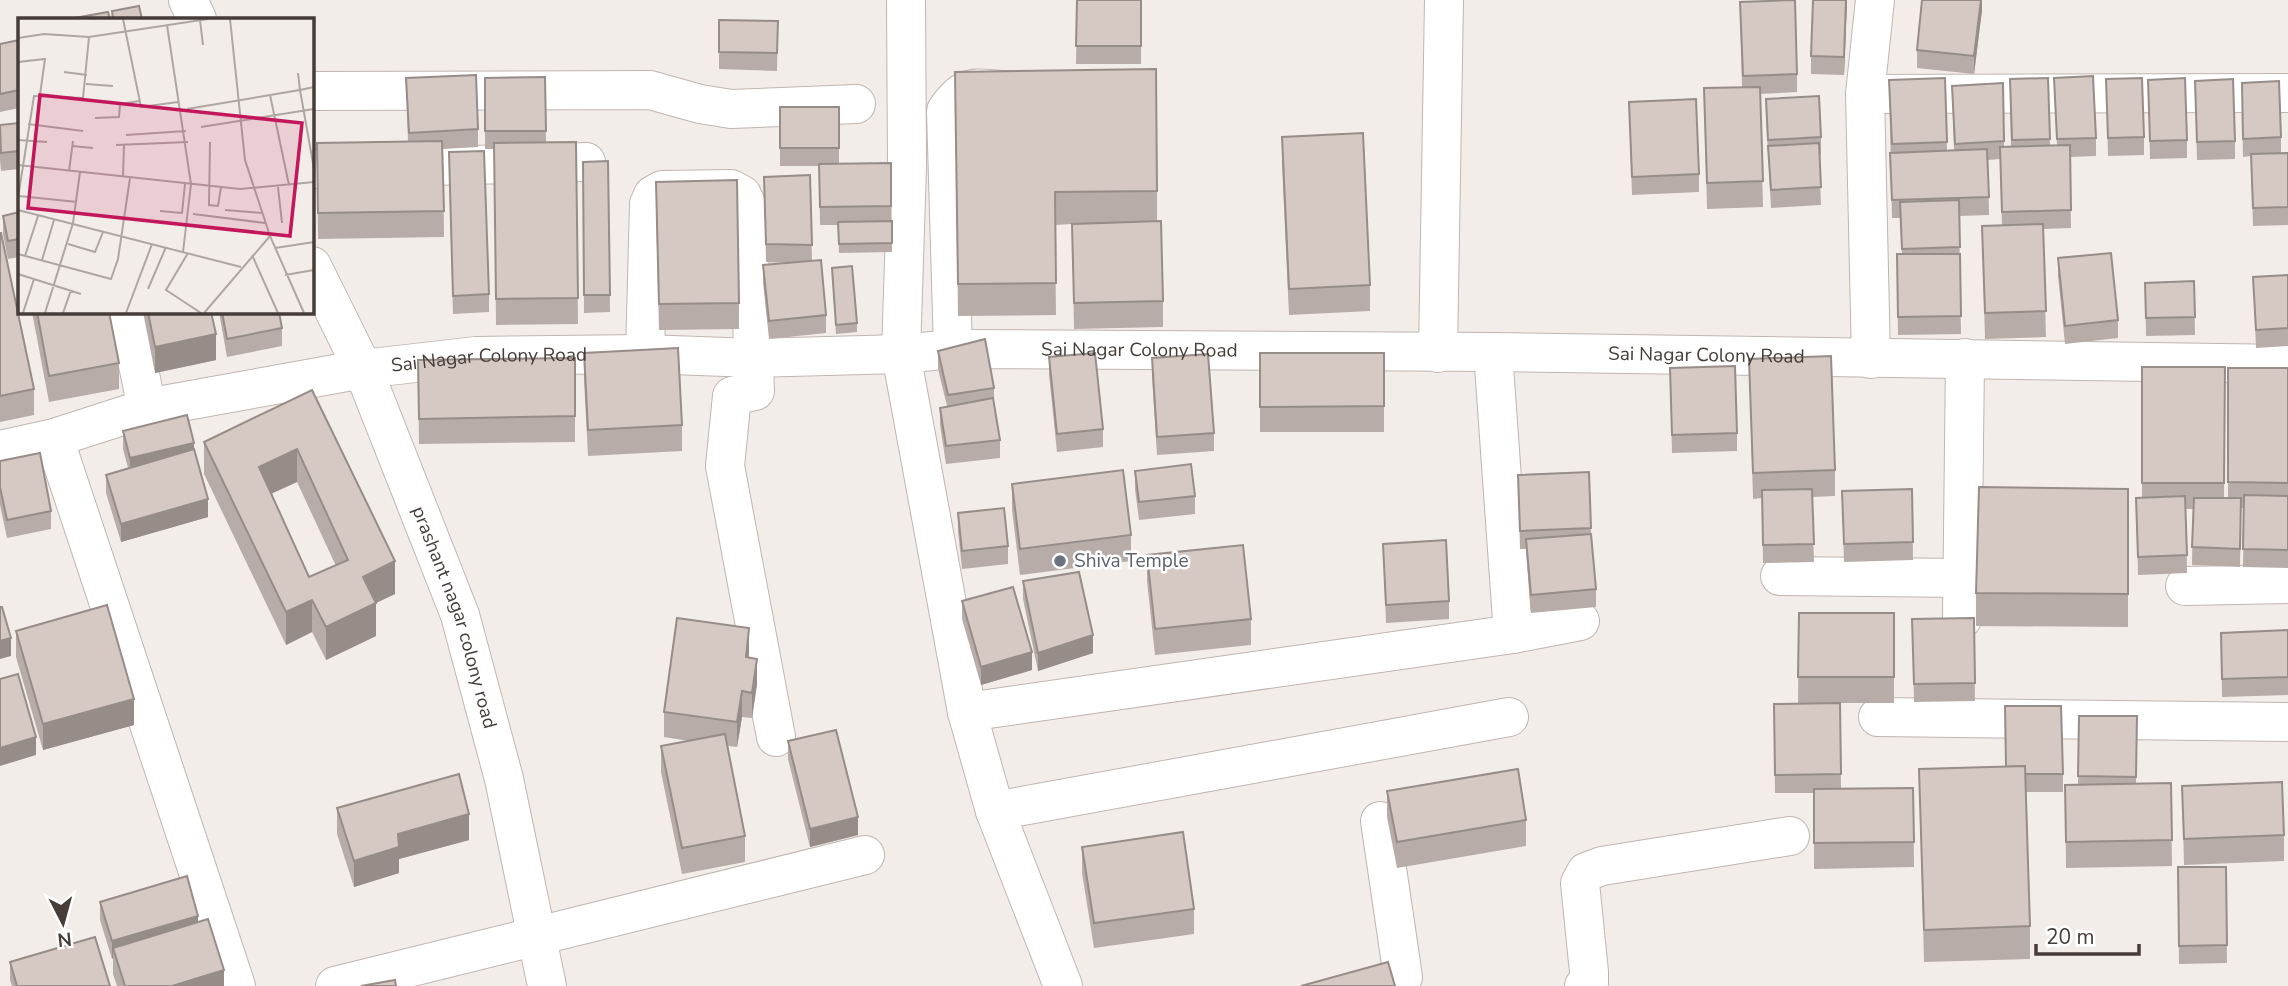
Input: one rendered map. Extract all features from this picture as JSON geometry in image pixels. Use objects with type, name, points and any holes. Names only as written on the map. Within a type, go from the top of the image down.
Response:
[{"type":"street","points":[[188,0],[197,18]]},
{"type":"street","points":[[906,0],[906,196],[901,354],[967,712],[995,811],[1063,986]]},
{"type":"street","points":[[1438,353],[1444,0]]},
{"type":"street","points":[[1871,359],[1865,94],[1875,0]]},
{"type":"street","points":[[953,349],[946,111],[956,95],[971,89],[1038,91]]},
{"type":"street","points":[[313,90],[650,90],[700,104],[731,109],[856,103]]},
{"type":"street","points":[[1865,94],[2288,93]]},
{"type":"street","points":[[313,169],[586,162]]},
{"type":"street","points":[[645,354],[649,204],[653,195],[662,190],[730,188],[742,195],[747,206],[755,391],[732,396],[725,466],[776,737]]},
{"type":"street","points":[[906,196],[949,196]]},
{"type":"street","name":"prashant nagar colony road","points":[[313,268],[363,369],[460,615],[504,779],[547,986]]},
{"type":"street","points":[[127,313],[147,408]]},
{"type":"street","name":"Sai Nagar Colony Road","points":[[0,450],[54,438],[147,408],[363,369],[476,356],[645,354],[753,358],[901,354],[953,349],[1493,352],[2288,364]]},
{"type":"street","points":[[1493,352],[1513,634]]},
{"type":"street","points":[[1962,619],[1965,358]]},
{"type":"street","points":[[54,438],[236,986]]},
{"type":"street","points":[[1780,576],[1963,578]]},
{"type":"street","points":[[2185,586],[2288,584]]},
{"type":"street","points":[[967,712],[1513,634],[1580,621]]},
{"type":"street","points":[[1878,716],[2288,722]]},
{"type":"street","points":[[995,811],[1509,717]]},
{"type":"street","points":[[1380,821],[1394,979]]},
{"type":"street","points":[[1584,986],[1589,983],[1589,972],[1580,883],[1586,872],[1602,866],[1790,836]]},
{"type":"street","points":[[335,986],[865,855]]},
{"type":"building","points":[[1077,0],[1141,0],[1141,46],[1076,46]]},
{"type":"building","points":[[1795,0],[1797,74],[1743,76],[1740,2]]},
{"type":"building","points":[[1813,0],[1846,0],[1844,57],[1811,56]]},
{"type":"building","points":[[1922,0],[1981,0],[1974,56],[1917,50]]},
{"type":"building","points":[[139,6],[142,18],[113,18],[112,11]]},
{"type":"building","points":[[108,12],[110,18],[75,18]]},
{"type":"building","points":[[719,20],[778,21],[777,53],[719,52]]},
{"type":"building","points":[[18,40],[18,90],[0,94],[0,44]]},
{"type":"building","points":[[1156,69],[1157,191],[1055,192],[1056,283],[958,284],[955,72]]},
{"type":"building","points":[[476,75],[478,129],[409,133],[406,78]]},
{"type":"building","points":[[2093,76],[2096,138],[2057,139],[2054,78]]},
{"type":"building","points":[[545,77],[546,131],[485,131],[485,78]]},
{"type":"building","points":[[1945,78],[1947,142],[1892,144],[1889,80]]},
{"type":"building","points":[[2048,78],[2050,139],[2012,140],[2010,79]]},
{"type":"building","points":[[2142,78],[2144,137],[2108,138],[2106,79]]},
{"type":"building","points":[[2185,78],[2187,140],[2150,141],[2148,80]]},
{"type":"building","points":[[2233,79],[2235,141],[2197,142],[2195,81]]},
{"type":"building","points":[[2279,81],[2281,137],[2243,139],[2242,83]]},
{"type":"building","points":[[2003,83],[2004,141],[1955,144],[1952,86]]},
{"type":"building","points":[[1760,87],[1763,181],[1707,183],[1704,88]]},
{"type":"building","points":[[1819,96],[1821,137],[1768,140],[1766,99]]},
{"type":"building","points":[[1696,99],[1699,174],[1632,177],[1629,102]]},
{"type":"building","points":[[780,107],[839,107],[839,148],[780,148]]},
{"type":"building","points":[[18,123],[18,151],[1,153],[0,125]]},
{"type":"building","points":[[1363,133],[1370,285],[1289,289],[1282,137]]},
{"type":"building","points":[[442,141],[444,211],[318,213],[317,143]]},
{"type":"building","points":[[576,142],[578,298],[496,299],[494,143]]},
{"type":"building","points":[[1819,143],[1821,187],[1771,190],[1768,146]]},
{"type":"building","points":[[2070,145],[2071,210],[2002,212],[2000,147]]},
{"type":"building","points":[[1987,149],[1989,197],[1892,200],[1890,153]]},
{"type":"building","points":[[484,151],[489,294],[453,296],[449,152]]},
{"type":"building","points":[[2288,153],[2288,207],[2253,208],[2251,154]]},
{"type":"building","points":[[608,161],[610,295],[584,295],[583,162]]},
{"type":"building","points":[[891,163],[891,206],[820,207],[819,164]]},
{"type":"building","points":[[810,175],[812,245],[766,244],[764,177]]},
{"type":"building","points":[[737,180],[739,303],[659,304],[656,182]]},
{"type":"building","points":[[1959,200],[1960,247],[1902,249],[1900,202]]},
{"type":"building","points":[[18,212],[18,239],[8,241],[3,216]]},
{"type":"building","points":[[892,221],[892,243],[839,244],[838,222]]},
{"type":"building","points":[[1161,221],[1163,301],[1074,303],[1072,224]]},
{"type":"building","points":[[2043,224],[2046,311],[1985,313],[1982,226]]},
{"type":"building","points":[[0,233],[34,389],[0,396]]},
{"type":"building","points":[[2111,253],[2118,320],[2065,326],[2058,258]]},
{"type":"building","points":[[1897,254],[1960,254],[1961,316],[1898,317]]},
{"type":"building","points":[[821,260],[826,315],[769,321],[763,265]]},
{"type":"building","points":[[852,266],[857,323],[836,325],[832,268]]},
{"type":"building","points":[[2288,275],[2288,328],[2256,330],[2253,277]]},
{"type":"building","points":[[2194,281],[2195,317],[2146,318],[2145,283]]},
{"type":"building","points":[[37,313],[109,313],[119,363],[49,376]]},
{"type":"building","points":[[148,313],[211,313],[216,334],[155,347]]},
{"type":"building","points":[[222,313],[279,313],[282,328],[227,339]]},
{"type":"building","points":[[985,339],[994,388],[948,395],[938,351]]},
{"type":"building","points":[[678,348],[682,425],[588,430],[584,353]]},
{"type":"building","points":[[1095,353],[1103,429],[1057,434],[1049,357]]},
{"type":"building","points":[[1260,353],[1384,353],[1384,406],[1260,407]]},
{"type":"building","points":[[1208,354],[1214,433],[1157,437],[1152,358]]},
{"type":"building","points":[[1831,356],[1835,470],[1753,473],[1749,359]]},
{"type":"building","points":[[575,358],[575,416],[419,419],[418,360]]},
{"type":"building","points":[[1735,366],[1737,433],[1672,435],[1670,368]]},
{"type":"building","points":[[2142,367],[2225,367],[2224,483],[2142,483]]},
{"type":"building","points":[[2228,368],[2288,368],[2288,483],[2228,482]]},
{"type":"building","points":[[312,390],[395,561],[363,577],[376,603],[326,627],[312,600],[286,612],[204,442]],"holes":[[[297,449],[348,560],[309,577],[259,467]]]},
{"type":"building","points":[[993,398],[1000,440],[946,446],[940,408]]},
{"type":"building","points":[[187,415],[194,443],[130,458],[123,431]]},
{"type":"building","points":[[194,449],[208,499],[121,524],[106,475]]},
{"type":"building","points":[[40,453],[51,511],[7,520],[0,487],[0,461]]},
{"type":"building","points":[[1191,464],[1195,496],[1139,502],[1135,471]]},
{"type":"building","points":[[1123,470],[1131,535],[1020,549],[1012,484]]},
{"type":"building","points":[[1589,472],[1591,528],[1520,531],[1518,475]]},
{"type":"building","points":[[1979,487],[2128,489],[2128,594],[1976,593]]},
{"type":"building","points":[[1812,489],[1814,544],[1763,545],[1762,490]]},
{"type":"building","points":[[1912,489],[1913,542],[1844,544],[1842,491]]},
{"type":"building","points":[[2244,495],[2288,496],[2288,550],[2243,549]]},
{"type":"building","points":[[2185,496],[2187,555],[2138,557],[2136,498]]},
{"type":"building","points":[[2194,498],[2241,498],[2240,549],[2192,547]]},
{"type":"building","points":[[1004,508],[1008,546],[962,551],[958,513]]},
{"type":"building","points":[[1591,534],[1596,589],[1531,595],[1526,539]]},
{"type":"building","points":[[1446,540],[1449,601],[1386,605],[1383,544]]},
{"type":"building","points":[[1243,545],[1251,619],[1155,629],[1147,555]]},
{"type":"building","points":[[1079,572],[1093,635],[1038,653],[1023,581]]},
{"type":"building","points":[[1013,587],[1032,652],[981,667],[962,601]]},
{"type":"building","points":[[107,605],[134,699],[43,724],[16,631]]},
{"type":"building","points":[[0,607],[11,638],[0,641]]},
{"type":"building","points":[[1799,613],[1894,613],[1894,677],[1798,677]]},
{"type":"building","points":[[677,618],[749,628],[746,657],[757,659],[752,693],[742,691],[737,722],[664,712]]},
{"type":"building","points":[[1974,618],[1975,683],[1914,684],[1912,619]]},
{"type":"building","points":[[2288,630],[2288,677],[2222,679],[2221,633]]},
{"type":"building","points":[[18,674],[36,737],[0,748],[0,679]]},
{"type":"building","points":[[1840,703],[1841,774],[1775,775],[1774,704]]},
{"type":"building","points":[[2005,706],[2061,706],[2063,774],[2025,774],[2025,766],[2006,767]]},
{"type":"building","points":[[2079,716],[2137,716],[2136,777],[2078,776]]},
{"type":"building","points":[[836,730],[858,817],[810,829],[788,741]]},
{"type":"building","points":[[725,734],[745,836],[682,848],[661,746]]},
{"type":"building","points":[[2025,766],[2030,926],[1924,930],[1919,769]]},
{"type":"building","points":[[1518,769],[1526,820],[1397,842],[1387,791]]},
{"type":"building","points":[[459,774],[469,814],[398,834],[399,847],[354,861],[337,808]]},
{"type":"building","points":[[2282,782],[2284,835],[2184,839],[2182,786]]},
{"type":"building","points":[[2171,783],[2172,840],[2066,842],[2065,785]]},
{"type":"building","points":[[1913,788],[1914,842],[1814,843],[1814,789]]},
{"type":"building","points":[[1183,832],[1194,909],[1094,923],[1082,847]]},
{"type":"building","points":[[2178,867],[2226,867],[2227,945],[2179,946]]},
{"type":"building","points":[[187,876],[198,916],[112,941],[100,902]]},
{"type":"building","points":[[208,919],[224,970],[172,986],[125,986],[113,948]]},
{"type":"building","points":[[95,937],[110,986],[17,986],[10,962]]},
{"type":"building","points":[[1388,962],[1395,986],[1301,986]]},
{"type":"building","points":[[395,980],[396,986],[361,986]]},
{"type":"place","name":"Shiva Temple","points":[[1060,561]]}]
